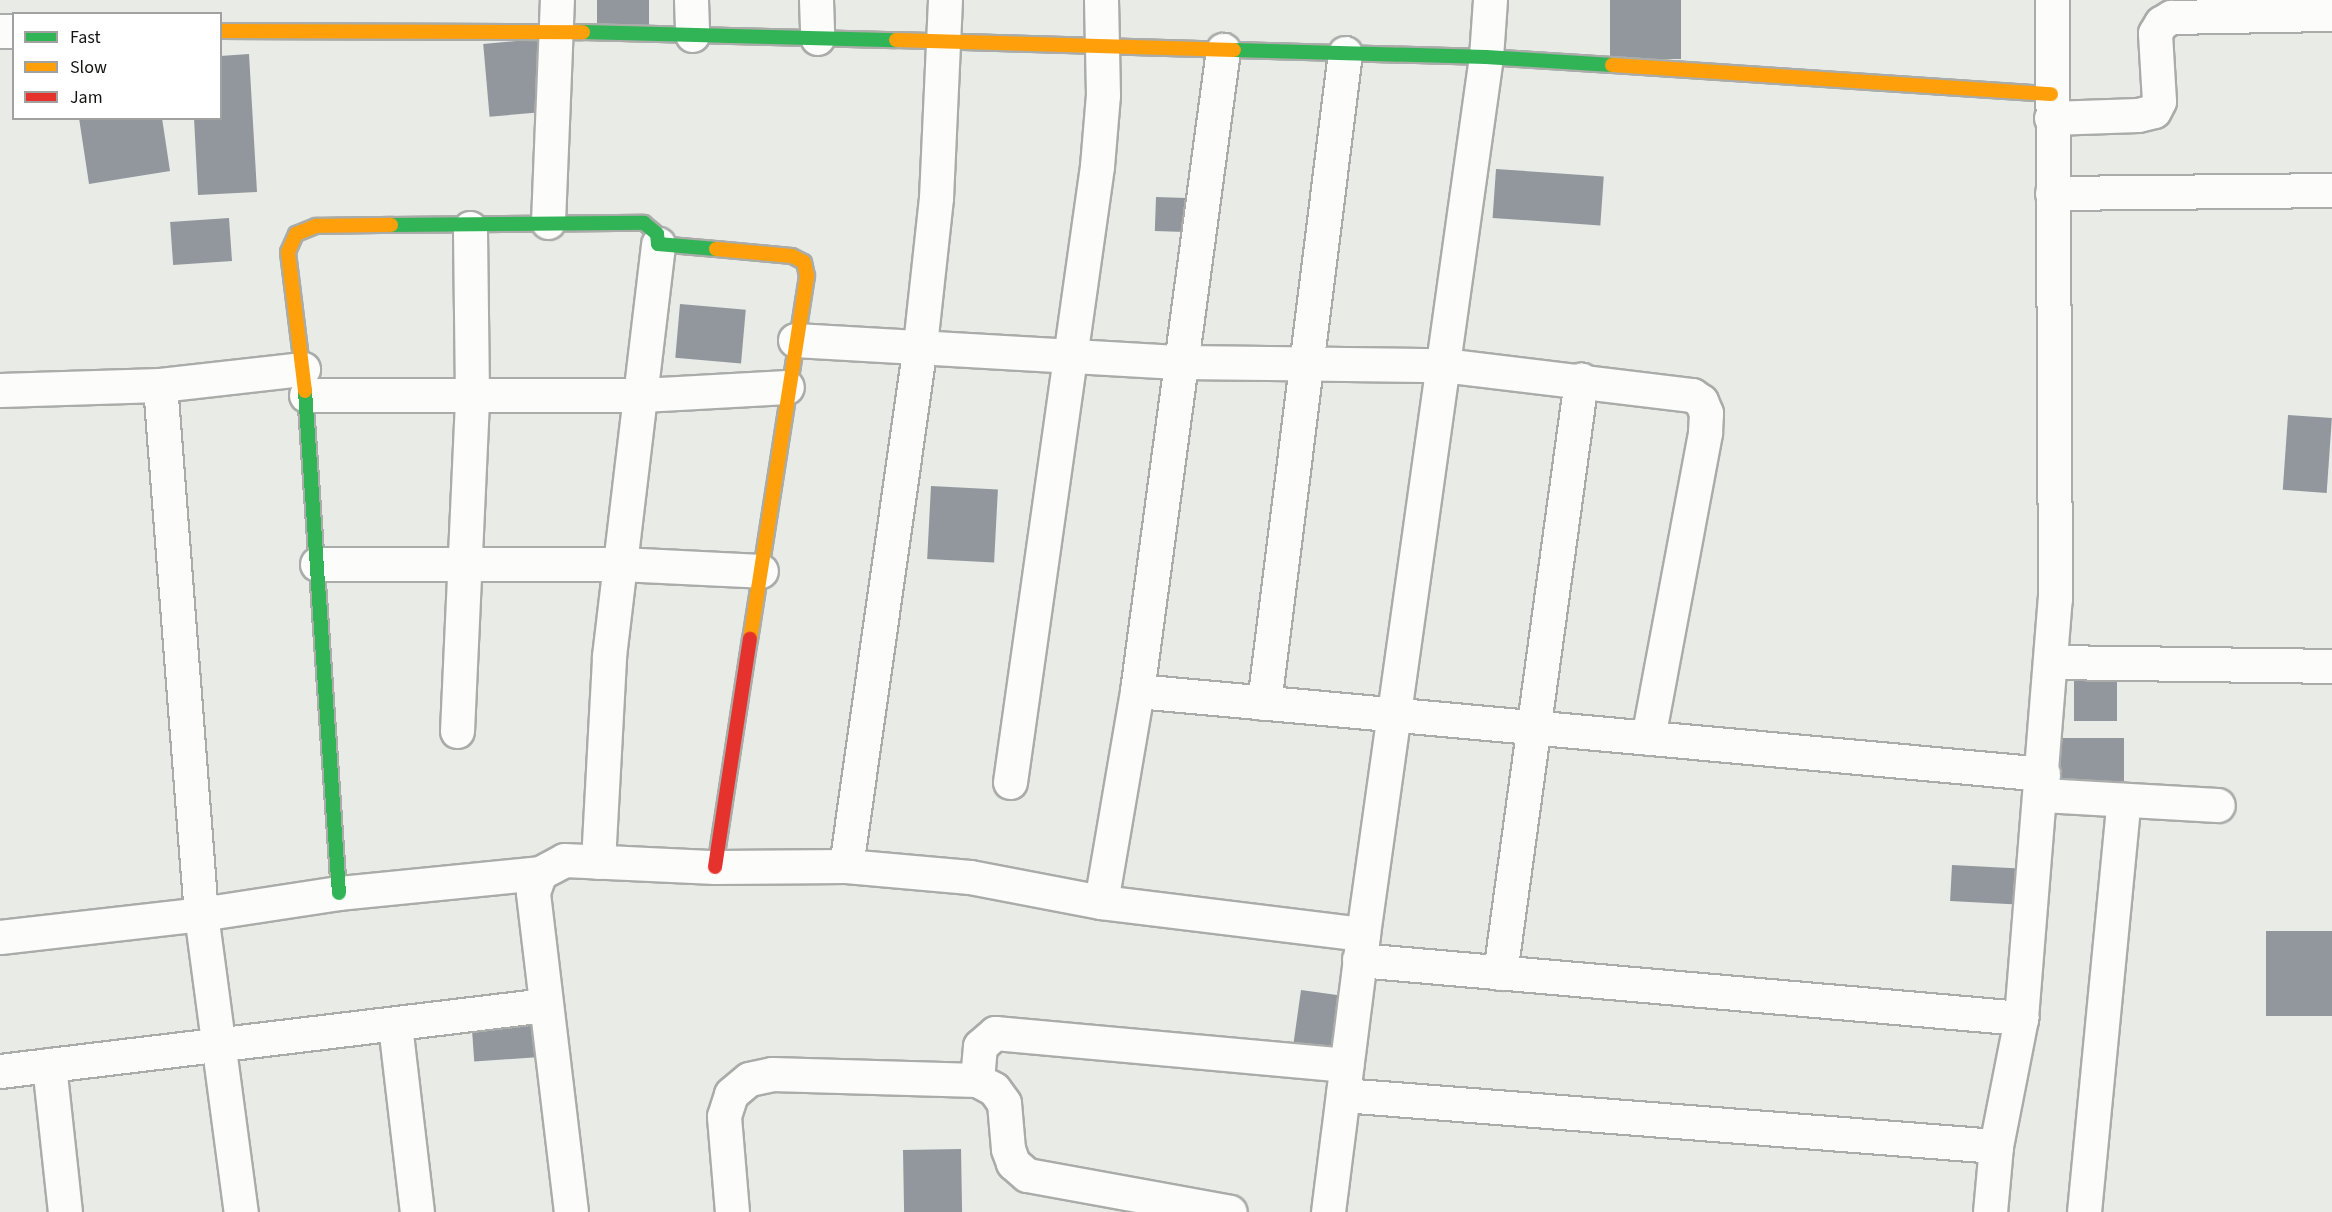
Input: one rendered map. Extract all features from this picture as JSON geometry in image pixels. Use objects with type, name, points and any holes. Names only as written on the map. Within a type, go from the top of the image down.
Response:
[{"type":"street","points":[[691,0],[692,35]]},
{"type":"street","points":[[816,0],[817,38]]},
{"type":"street","points":[[846,866],[920,345],[936,198],[945,42],[945,0]]},
{"type":"street","points":[[1010,782],[1097,166],[1103,95],[1101,0]]},
{"type":"street","points":[[1328,1212],[1361,947],[1486,57],[1490,0]]},
{"type":"street","points":[[1990,1212],[1996,1146],[2022,1018],[2043,785],[2055,599],[2052,0]]},
{"type":"street","points":[[222,31],[557,16],[692,35],[1486,57],[2051,106],[2138,116],[2154,111],[2159,101],[2155,33],[2161,23],[2171,17],[2332,14]]},
{"type":"street","points":[[548,222],[557,16]]},
{"type":"street","points":[[1101,902],[1137,691],[1223,50]]},
{"type":"street","points":[[1264,703],[1345,53]]},
{"type":"street","points":[[2052,193],[2332,190]]},
{"type":"street","points":[[339,893],[304,382],[288,252],[296,234],[316,226],[470,228],[548,222],[644,224],[657,234],[658,244],[642,394],[608,668],[598,862]]},
{"type":"street","points":[[457,731],[472,395],[470,228]]},
{"type":"street","points":[[658,244],[792,256],[804,262],[807,276],[787,387],[715,867]]},
{"type":"street","points":[[795,340],[920,345],[1181,362],[1443,365],[1681,392],[1701,401],[1706,413],[1648,738]]},
{"type":"street","points":[[1500,973],[1581,380]]},
{"type":"street","points":[[0,390],[304,382],[472,395],[642,394],[787,387]]},
{"type":"street","points":[[160,385],[201,915],[216,1046],[242,1212]]},
{"type":"street","points":[[317,564],[464,562],[620,564],[761,571]]},
{"type":"street","points":[[2051,662],[2332,666]]},
{"type":"street","points":[[1137,691],[1648,738],[2043,785],[2124,800],[2218,805]]},
{"type":"street","points":[[2084,1212],[2124,800]]},
{"type":"street","points":[[0,937],[201,915],[339,893],[540,873],[564,860],[715,867],[846,866],[970,877],[1500,973],[2022,1018]]},
{"type":"street","points":[[540,873],[533,892],[571,1212]]},
{"type":"street","points":[[0,1071],[395,1025],[545,1005]]},
{"type":"street","points":[[395,1025],[417,1212]]},
{"type":"street","points":[[977,1080],[980,1046],[995,1033],[1345,1080],[1996,1146]]},
{"type":"street","points":[[49,1065],[65,1212]]},
{"type":"street","points":[[732,1212],[724,1116],[731,1094],[749,1079],[772,1074],[977,1080],[994,1089],[1004,1103],[1008,1149],[1013,1163],[1027,1175],[1081,1199],[1211,1210]]},
{"type":"building","points":[[597,0],[649,0],[649,27],[597,27]]},
{"type":"building","points":[[1610,0],[1681,0],[1681,59],[1610,59]]},
{"type":"building","points":[[540,39],[546,112],[490,117],[483,44]]},
{"type":"building","points":[[249,54],[257,192],[198,195],[194,120],[222,120],[222,56]]},
{"type":"building","points":[[79,120],[162,120],[170,171],[89,184]]},
{"type":"building","points":[[1496,169],[1604,177],[1600,225],[1493,218]]},
{"type":"building","points":[[1156,197],[1194,198],[1193,232],[1155,231]]},
{"type":"building","points":[[229,218],[232,261],[173,265],[170,222]]},
{"type":"building","points":[[680,304],[746,310],[741,364],[675,358]]},
{"type":"building","points":[[2288,415],[2332,418],[2327,493],[2283,490]]},
{"type":"building","points":[[931,486],[998,490],[994,562],[927,559]]},
{"type":"building","points":[[2074,673],[2117,673],[2117,721],[2074,721]]},
{"type":"building","points":[[2057,738],[2124,738],[2124,781],[2057,781]]},
{"type":"building","points":[[1952,865],[2024,869],[2022,905],[1950,901]]},
{"type":"building","points":[[2266,931],[2332,931],[2332,1016],[2266,1016]]},
{"type":"building","points":[[1301,990],[1350,997],[1341,1059],[1292,1052]]},
{"type":"building","points":[[537,1013],[540,1057],[474,1061],[471,1018]]},
{"type":"building","points":[[961,1149],[962,1212],[904,1212],[903,1150]]},
{"type":"traffic: fast","points":[[583,32],[896,40]]},
{"type":"traffic: fast","points":[[1234,50],[1486,57],[1612,65]]},
{"type":"traffic: fast","points":[[391,225],[644,223],[657,234],[658,244],[716,249]]},
{"type":"traffic: fast","points":[[305,391],[339,893]]},
{"type":"traffic: slow","points":[[222,31],[583,32]]},
{"type":"traffic: slow","points":[[896,40],[1234,50]]},
{"type":"traffic: slow","points":[[1612,65],[2051,94]]},
{"type":"traffic: slow","points":[[305,391],[288,252],[296,234],[316,226],[391,225]]},
{"type":"traffic: slow","points":[[716,249],[792,256],[804,262],[807,276],[750,639]]},
{"type":"traffic: jam","points":[[715,867],[750,639]]}]
